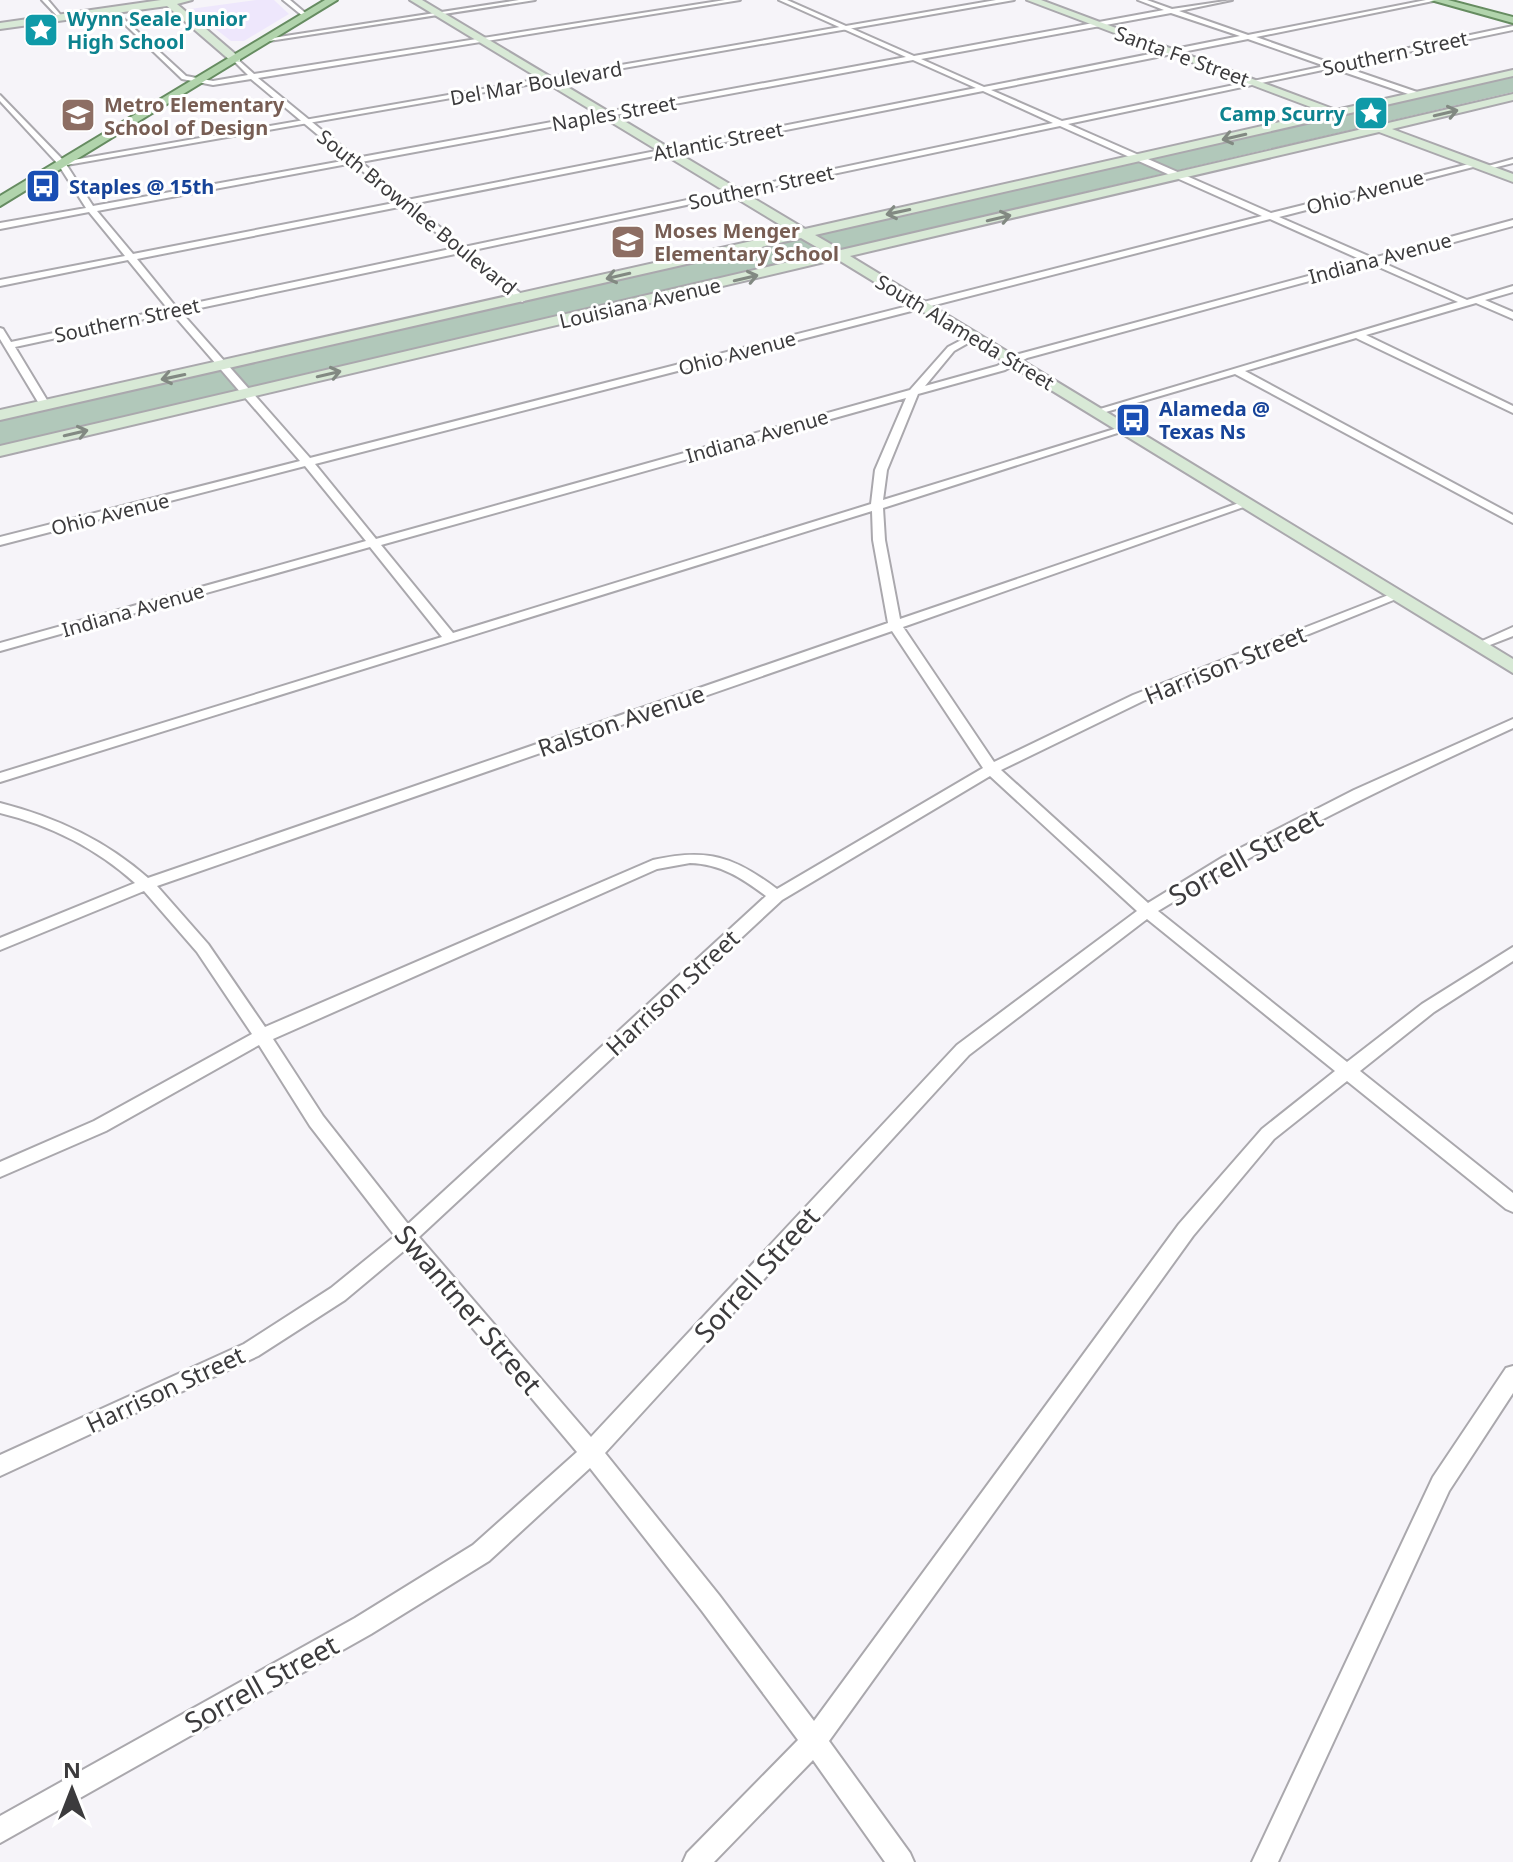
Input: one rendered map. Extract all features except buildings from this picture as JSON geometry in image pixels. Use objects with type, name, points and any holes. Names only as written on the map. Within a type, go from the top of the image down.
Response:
[{"type":"main road","points":[[0,26],[187,0]]},
{"type":"main road","points":[[0,202],[61,163],[97,146],[332,0]]},
{"type":"main road","name":"South Alameda Street","points":[[415,0],[1513,667]]},
{"type":"main road","name":"Santa Fe Street","points":[[1032,0],[1513,178]]},
{"type":"main road","points":[[1436,0],[1513,20]]},
{"type":"main road","points":[[1458,0],[1513,13]]},
{"type":"main road","name":"South Brownlee Boulevard","points":[[167,1],[236,60]]},
{"type":"main road","name":"Louisiana Avenue","points":[[0,415],[1513,73]]},
{"type":"main road","name":"Louisiana Avenue","points":[[0,451],[1513,97]]},
{"type":"street","points":[[45,0],[62,18]]},
{"type":"street","points":[[286,0],[306,16]]},
{"type":"street","points":[[269,39],[532,0]]},
{"type":"street","points":[[112,11],[184,78],[199,82],[253,77],[737,0]]},
{"type":"street","points":[[782,0],[1370,261],[1513,316]]},
{"type":"street","name":"Del Mar Boulevard","points":[[61,163],[1010,0]]},
{"type":"street","points":[[1141,0],[1417,95]]},
{"type":"street","name":"Naples Street","points":[[0,226],[1229,0]]},
{"type":"street","name":"Atlantic Street","points":[[0,283],[1436,0]]},
{"type":"street","name":"Southern Street","points":[[9,345],[1513,28]]},
{"type":"street","name":"South Brownlee Boulevard","points":[[236,60],[522,299]]},
{"type":"street","points":[[0,97],[61,163],[91,209],[130,257],[309,464],[450,638]]},
{"type":"street","points":[[0,117],[15,115]]},
{"type":"street","name":"Ohio Avenue","points":[[0,541],[1269,217],[1480,166],[1513,161]]},
{"type":"street","name":"Indiana Avenue","points":[[0,647],[1513,223]]},
{"type":"street","points":[[1095,412],[1513,289]]},
{"type":"street","points":[[0,331],[45,405]]},
{"type":"street","points":[[1359,336],[1513,410]]},
{"type":"street","points":[[972,338],[951,349],[914,392],[881,470],[877,506],[884,578],[895,625],[991,769],[1147,911],[1513,1204]]},
{"type":"street","points":[[1239,372],[1513,520]]},
{"type":"street","points":[[0,778],[1125,429]]},
{"type":"street","name":"Ralston Avenue","points":[[0,944],[146,884],[1246,504]]},
{"type":"street","name":"Harrison Street","points":[[0,1466],[251,1350],[338,1294],[408,1236],[776,896],[991,769],[1138,698],[1395,597]]},
{"type":"street","points":[[1477,646],[1513,631]]},
{"type":"street","name":"Sorrell Street","points":[[0,1830],[363,1626],[481,1553],[591,1453],[963,1050],[1147,911],[1228,861],[1359,793],[1513,723]]},
{"type":"street","name":"Swantner Street","points":[[0,808],[65,830],[111,854],[146,884],[211,954],[260,1037],[339,1152],[591,1453],[816,1739],[901,1862]]},
{"type":"street","points":[[0,1170],[100,1126],[260,1037],[653,865],[690,856],[720,861],[743,871],[776,896]]},
{"type":"street","points":[[696,1862],[816,1739],[1186,1230],[1268,1134],[1428,1008],[1513,953]]},
{"type":"street","points":[[1265,1862],[1441,1484],[1513,1375]]},
{"type":"shaded area","points":[[274,0],[289,14],[244,41],[231,41],[190,9]]},
{"type":"green space","points":[[1513,75],[1513,92],[0,445],[0,420]]},
{"type":"place","name":"Wynn Seale Junior High School","points":[[41,30]]},
{"type":"place","name":"Camp Scurry","points":[[1371,113]]},
{"type":"place","name":"Metro Elementary School of Design","points":[[78,115]]},
{"type":"place","name":"Staples @ 15th","points":[[43,186]]},
{"type":"place","name":"Moses Menger Elementary School","points":[[628,242]]},
{"type":"place","name":"Alameda @ Texas Ns","points":[[1133,420]]}]
